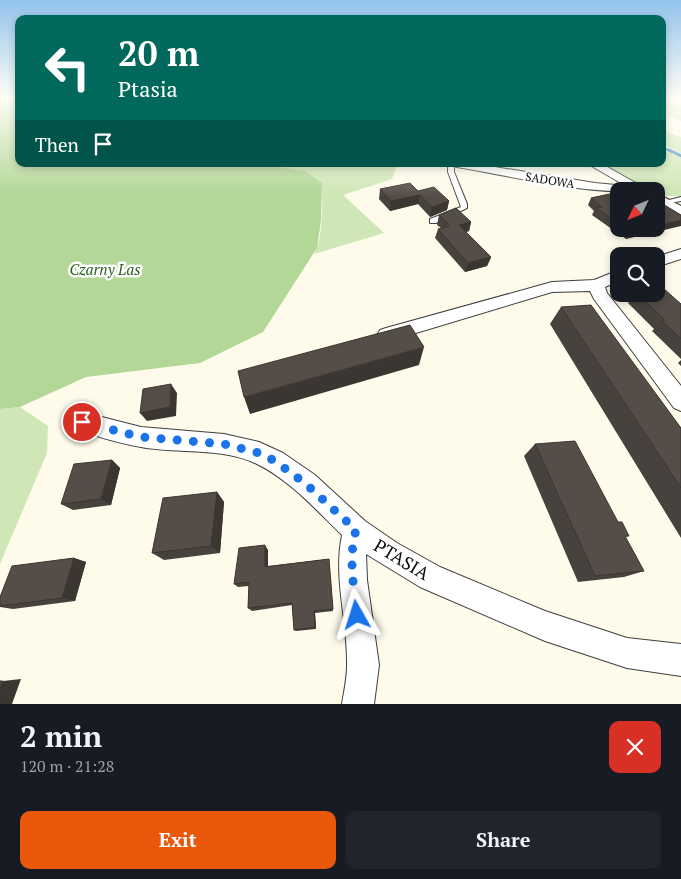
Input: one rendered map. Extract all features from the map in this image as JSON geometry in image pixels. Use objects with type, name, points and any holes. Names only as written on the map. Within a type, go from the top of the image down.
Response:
[{"type":"street","name":"SADOWA","points":[[474,167],[610,188]]},
{"type":"street","points":[[600,167],[628,182]]},
{"type":"street","points":[[665,203],[681,212]]},
{"type":"street","points":[[665,259],[681,254]]},
{"type":"street","points":[[370,339],[552,287],[596,285],[610,279]]},
{"type":"street","points":[[596,285],[600,295],[681,402]]},
{"type":"street","name":"PTASIA","points":[[82,422],[141,437],[224,444],[259,453],[275,461],[306,484],[356,530],[387,553],[430,577],[545,626],[627,653],[681,660]]},
{"type":"street","points":[[356,530],[352,550],[352,564],[363,666],[358,704]]},
{"type":"lane","points":[[433,221],[464,208],[451,172],[451,167]]},
{"type":"lane","points":[[665,200],[681,199]]},
{"type":"green space","name":"Czarny Las","points":[[0,131],[15,131],[15,167],[280,167],[305,171],[322,183],[321,220],[317,248],[263,332],[200,363],[86,377],[20,407],[0,409]]},
{"type":"green space","points":[[666,131],[681,137],[681,154],[666,146]]},
{"type":"green space","points":[[666,150],[681,158],[681,196],[665,196],[665,182],[633,182],[605,167],[666,167]]},
{"type":"green space","points":[[271,167],[396,167],[392,179],[343,195],[384,233],[314,254],[321,229],[322,183]]},
{"type":"green space","points":[[20,407],[48,426],[47,453],[0,564],[0,409]]},
{"type":"building","points":[[410,183],[418,191],[434,187],[449,201],[432,207],[420,195],[391,201],[380,189]]},
{"type":"building","points":[[610,194],[610,218],[596,208],[602,207],[591,198]]},
{"type":"building","points":[[665,205],[681,215],[681,220],[665,224]]},
{"type":"building","points":[[456,208],[471,222],[459,225],[491,257],[468,263],[438,229],[450,226],[439,215]]},
{"type":"building","points":[[665,290],[681,304],[681,339],[662,321],[665,320],[646,302],[665,302]]},
{"type":"building","points":[[591,305],[681,428],[681,488],[561,307]]},
{"type":"building","points":[[410,325],[424,347],[244,397],[238,371]]},
{"type":"building","points":[[171,384],[170,407],[140,413],[143,389]]},
{"type":"building","points":[[575,441],[618,522],[622,522],[629,536],[625,536],[644,571],[595,576],[535,444]]},
{"type":"building","points":[[112,460],[101,499],[61,504],[74,464]]},
{"type":"building","points":[[217,492],[211,546],[152,553],[163,498]]},
{"type":"building","points":[[265,545],[265,567],[329,559],[333,609],[314,611],[315,627],[294,630],[292,603],[248,608],[249,582],[234,584],[239,548]]},
{"type":"building","points":[[74,558],[62,598],[0,606],[0,597],[12,566]]},
{"type":"waterway","points":[[666,149],[672,152]]},
{"type":"waterway","points":[[669,150],[681,156]]},
{"type":"route","points":[[82,422],[141,437],[204,441],[242,448],[259,453],[291,472],[356,530],[353,540],[352,564],[357,615]]}]
